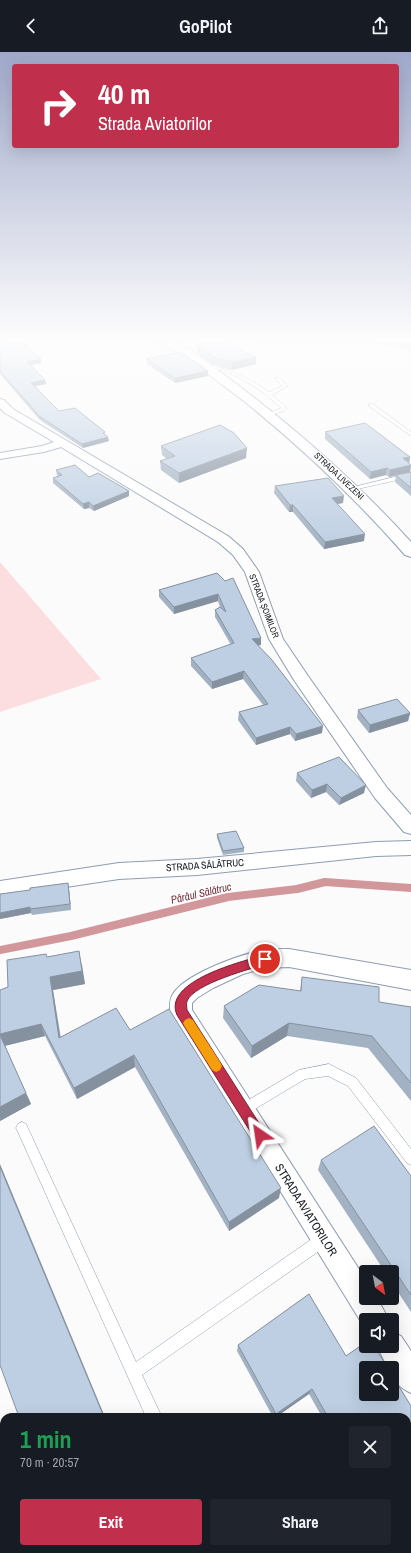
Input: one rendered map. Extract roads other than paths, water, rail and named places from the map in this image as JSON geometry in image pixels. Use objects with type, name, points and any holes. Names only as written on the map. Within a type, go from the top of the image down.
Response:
[{"type":"main road","name":"STRADA LIVEZENI","points":[[262,409],[292,433],[352,488],[411,552]]},
{"type":"street","name":"STRADA ȘOIMILOR","points":[[7,409],[63,444],[224,539],[238,552],[252,572],[276,639],[298,675],[381,793],[411,827]]},
{"type":"street","points":[[0,456],[44,449],[63,444]]},
{"type":"street","name":"STRADA SĂLĂTRUC","points":[[0,890],[119,871],[197,867],[376,849],[411,848]]},
{"type":"street","name":"STRADA AVIATORILOR","points":[[371,1313],[244,1109],[181,1012],[181,1000],[189,991],[205,981],[239,966],[265,959],[289,958],[411,980]]},
{"type":"street","points":[[395,1353],[411,1378]]},
{"type":"lane","points":[[269,414],[283,409]]},
{"type":"lane","points":[[377,409],[411,434]]},
{"type":"lane","points":[[352,488],[411,475]]},
{"type":"lane","points":[[244,1109],[303,1074],[329,1070],[352,1082],[411,1159]]},
{"type":"lane","points":[[22,1128],[152,1413]]},
{"type":"lane","points":[[134,1372],[324,1239]]},
{"type":"waterway","name":"Pârâul Sălătruc","points":[[0,950],[71,936],[228,897],[297,889],[325,882],[411,888]]}]
